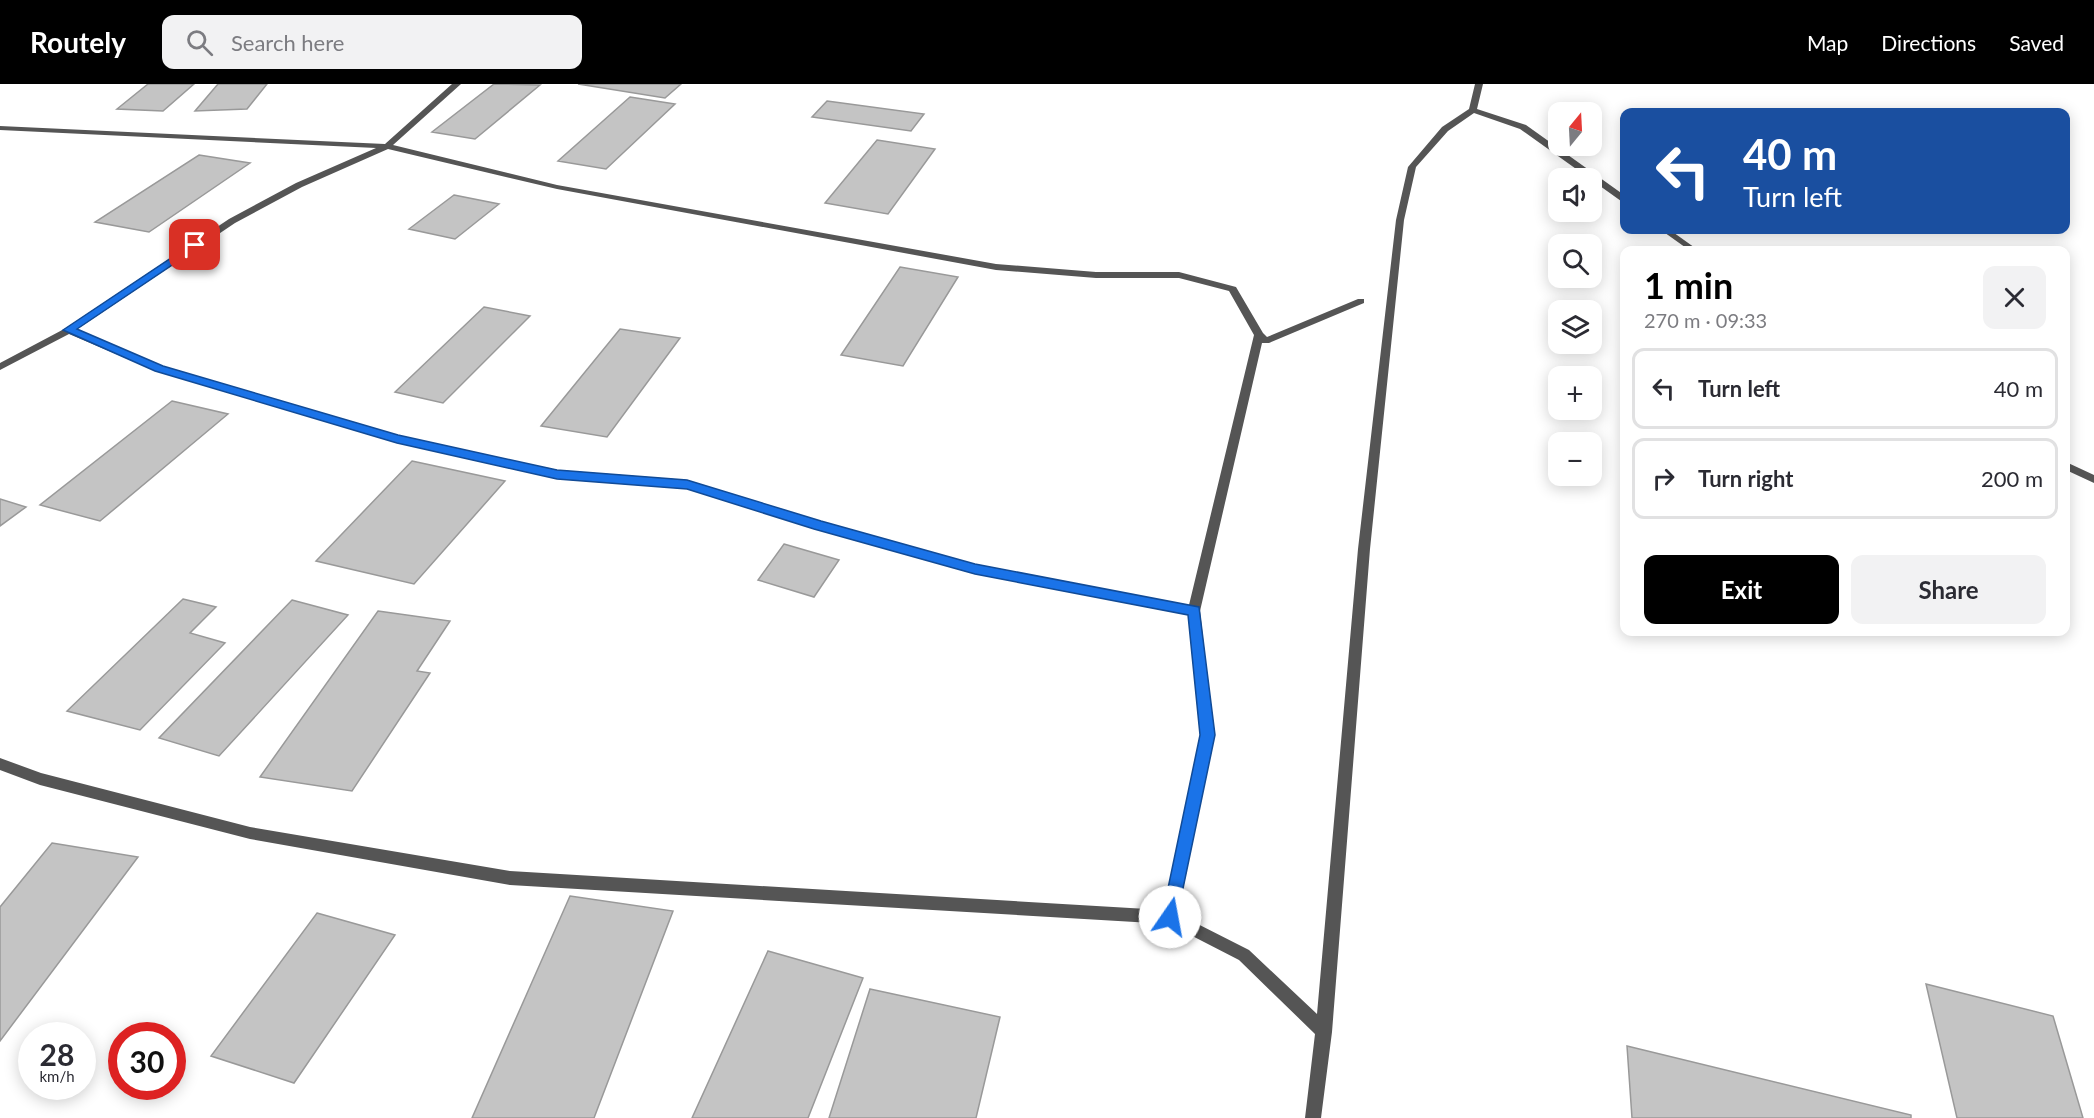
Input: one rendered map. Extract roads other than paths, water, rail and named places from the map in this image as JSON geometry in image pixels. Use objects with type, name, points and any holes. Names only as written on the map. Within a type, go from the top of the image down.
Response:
[{"type":"street","points":[[0,367],[69,330],[231,221],[299,185],[387,146],[457,84]]},
{"type":"street","points":[[1313,1118],[1324,1032],[1365,547],[1400,220],[1412,167],[1445,129],[1473,110],[1479,84]]},
{"type":"street","points":[[1473,110],[1523,127],[1620,196]]},
{"type":"street","points":[[0,128],[387,146],[557,187],[996,267],[1096,275],[1179,275],[1233,290],[1259,335],[1266,341],[1361,301]]},
{"type":"street","points":[[1671,234],[1688,246]]},
{"type":"street","points":[[69,330],[159,369],[397,439],[557,474],[687,484],[819,525],[975,569],[1194,611]]},
{"type":"street","points":[[1170,917],[1207,735],[1194,611],[1259,335]]},
{"type":"street","points":[[2070,468],[2094,479]]},
{"type":"street","points":[[0,764],[40,779],[250,833],[510,878],[1170,917],[1244,955],[1324,1032]]}]
